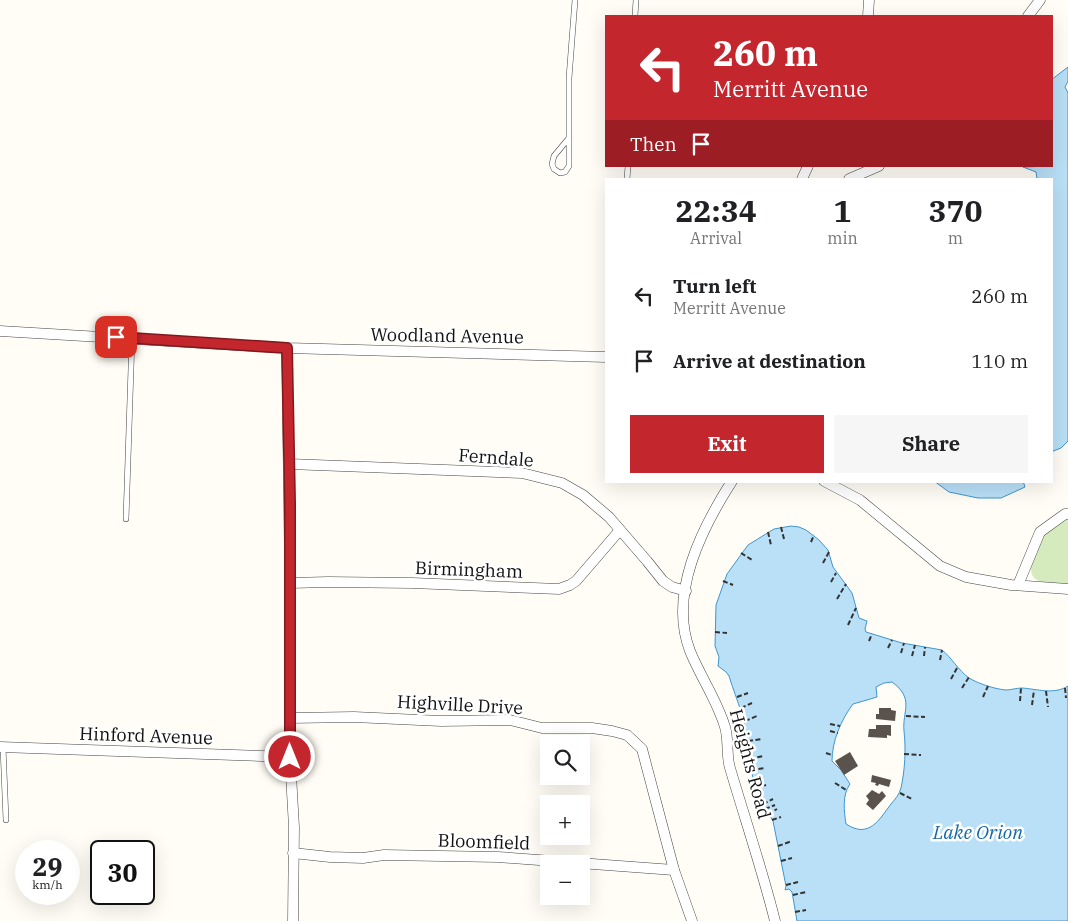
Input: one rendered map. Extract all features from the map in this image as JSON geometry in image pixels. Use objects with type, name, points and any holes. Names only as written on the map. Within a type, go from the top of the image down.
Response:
[{"type":"street","points":[[868,15],[869,0]]},
{"type":"street","points":[[1029,15],[1040,0]]},
{"type":"street","points":[[851,178],[877,167]]},
{"type":"street","name":"Woodland Avenue","points":[[0,331],[287,348],[605,357]]},
{"type":"street","points":[[287,348],[290,757],[294,853],[293,921]]},
{"type":"street","name":"Ferndale","points":[[289,464],[522,473],[562,482],[583,495],[620,530],[663,581],[686,590]]},
{"type":"street","name":"Heights Road","points":[[731,483],[710,518],[691,560],[683,606],[684,625],[689,650],[703,681],[716,702],[726,729],[730,767],[764,875],[775,921]]},
{"type":"street","points":[[828,483],[860,500],[940,566],[966,577],[1018,585],[1068,589]]},
{"type":"street","points":[[1018,585],[1040,532],[1065,514],[1068,514]]},
{"type":"street","name":"Birmingham","points":[[290,583],[403,583],[558,589],[576,581],[620,530]]},
{"type":"street","name":"Highville Drive","points":[[290,718],[354,717],[441,721],[510,720],[542,728],[592,728],[627,735],[642,749],[674,870]]},
{"type":"street","name":"Hinford Avenue","points":[[2,747],[290,757]]},
{"type":"street","name":"Bloomfield","points":[[294,853],[363,858],[384,855],[498,857],[674,870]]},
{"type":"street","points":[[674,870],[692,921]]},
{"type":"lane","points":[[569,138],[554,156],[552,164],[554,169],[560,173],[565,172],[569,166],[569,138],[569,78],[575,0]]},
{"type":"lane","points":[[635,15],[636,0]]},
{"type":"lane","points":[[126,519],[132,338]]},
{"type":"lane","points":[[2,747],[6,820]]},
{"type":"path","points":[[781,528],[784,539]]},
{"type":"path","points":[[768,532],[771,545]]},
{"type":"path","points":[[811,542],[814,535]]},
{"type":"path","points":[[823,563],[829,552]]},
{"type":"path","points":[[741,553],[752,560]]},
{"type":"path","points":[[831,582],[836,573]]},
{"type":"path","points":[[723,581],[733,585]]},
{"type":"path","points":[[837,599],[846,584]]},
{"type":"path","points":[[848,625],[856,608]]},
{"type":"path","points":[[715,632],[727,633]]},
{"type":"path","points":[[869,641],[872,634]]},
{"type":"path","points":[[888,648],[892,640]]},
{"type":"path","points":[[901,654],[904,643]]},
{"type":"path","points":[[912,656],[915,646]]},
{"type":"path","points":[[924,656],[925,647]]},
{"type":"path","points":[[940,660],[942,650]]},
{"type":"path","points":[[951,679],[957,668]]},
{"type":"path","points":[[962,688],[969,677]]},
{"type":"path","points":[[984,697],[988,686]]},
{"type":"path","points":[[1020,701],[1021,688]]},
{"type":"path","points":[[1065,688],[1066,698]]},
{"type":"path","points":[[1032,705],[1034,690]]},
{"type":"path","points":[[1046,691],[1048,707]]},
{"type":"path","points":[[737,697],[748,693]]},
{"type":"path","points":[[741,708],[752,703]]},
{"type":"path","points":[[744,721],[757,716]]},
{"type":"path","points":[[906,716],[925,717]]},
{"type":"path","points":[[830,724],[840,726]]},
{"type":"path","points":[[830,732],[838,732]]},
{"type":"path","points":[[748,741],[762,739]]},
{"type":"path","points":[[826,753],[832,755]]},
{"type":"path","points":[[904,754],[922,755]]},
{"type":"path","points":[[750,759],[762,756]]},
{"type":"path","points":[[751,770],[764,768]]},
{"type":"path","points":[[835,783],[846,790]]},
{"type":"path","points":[[757,788],[766,785]]},
{"type":"path","points":[[900,793],[912,798]]},
{"type":"path","points":[[763,804],[773,799]]},
{"type":"path","points":[[765,809],[775,804]]},
{"type":"path","points":[[768,814],[777,809]]},
{"type":"path","points":[[772,820],[781,817]]},
{"type":"path","points":[[778,846],[792,841]]},
{"type":"path","points":[[781,861],[792,858]]},
{"type":"path","points":[[786,884],[798,882]]},
{"type":"path","points":[[793,895],[806,892]]},
{"type":"path","points":[[795,912],[806,910]]},
{"type":"green space","points":[[1068,516],[1068,584],[1041,582],[1033,575],[1031,569],[1034,553],[1048,531]]},
{"type":"water","points":[[1068,67],[1068,81],[1065,87],[1068,93],[1068,441],[1061,448],[1053,451],[1053,178],[1037,178],[1036,172],[1023,167],[1053,167],[1053,78]]},
{"type":"water","points":[[937,483],[1024,483],[1025,487],[1001,498],[978,498],[949,492]]},
{"type":"water","name":"Lake Orion","points":[[791,526],[799,527],[819,540],[828,550],[833,567],[852,593],[859,618],[867,621],[866,632],[902,643],[942,650],[969,678],[992,687],[1006,690],[1022,688],[1051,691],[1068,686],[1068,921],[797,921],[792,892],[789,889],[785,890],[786,886],[773,821],[764,807],[753,779],[749,754],[745,752],[748,749],[746,729],[741,712],[729,676],[718,666],[719,657],[715,646],[716,605],[727,574],[748,545],[774,529]],"holes":[[[892,682],[899,688],[906,705],[904,724],[905,759],[901,788],[896,798],[873,826],[861,829],[854,828],[846,824],[845,814],[844,803],[847,788],[850,784],[841,770],[832,761],[835,738],[853,704],[877,697],[876,687],[884,683]]]},
{"type":"building","points":[[879,708],[891,708],[891,710],[896,711],[895,721],[876,719],[876,714],[879,714]]},
{"type":"building","points":[[876,725],[891,725],[891,736],[887,735],[887,738],[868,737],[869,729],[876,729]]},
{"type":"building","points":[[850,752],[858,766],[844,775],[835,761]]},
{"type":"building","points":[[872,775],[891,780],[889,787],[879,784],[878,786],[875,785],[876,783],[871,782]]},
{"type":"building","points":[[872,790],[879,794],[882,791],[886,796],[873,810],[866,804],[869,800],[866,796]]},
{"type":"route","points":[[116,337],[287,348],[290,504],[290,757]]}]
